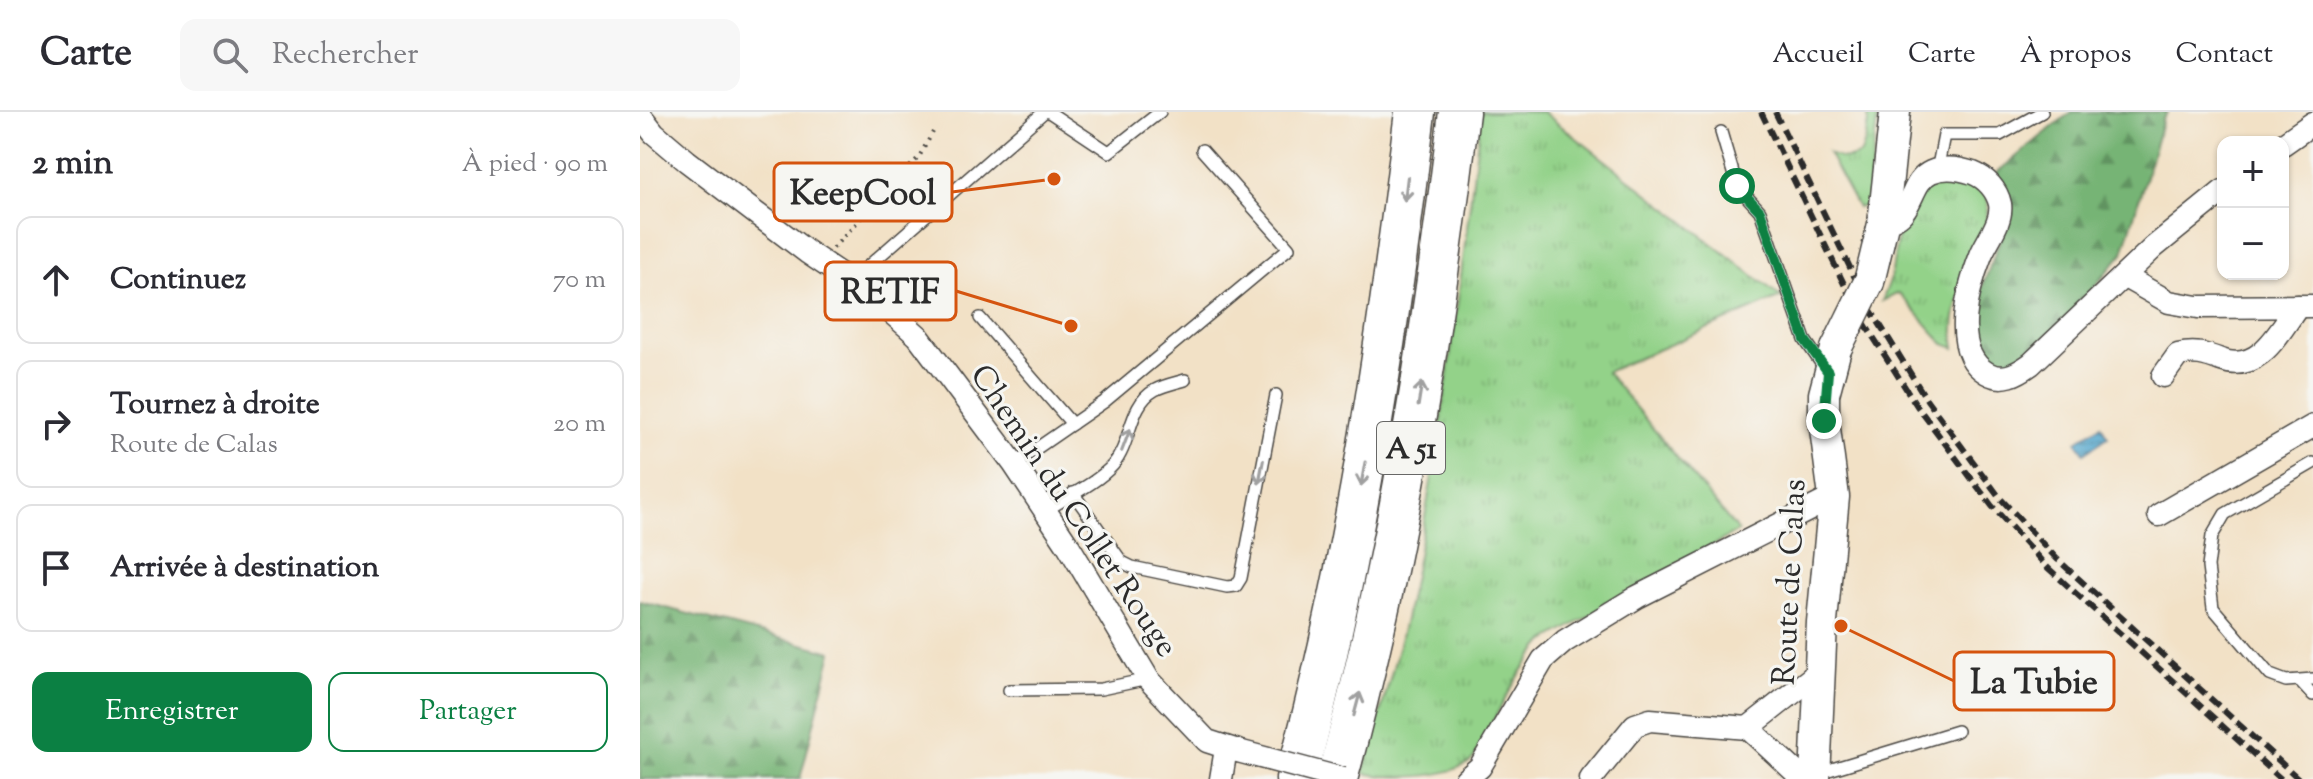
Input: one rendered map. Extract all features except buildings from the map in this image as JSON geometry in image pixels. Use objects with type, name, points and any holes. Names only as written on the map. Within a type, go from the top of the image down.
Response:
[{"type":"highway","name":"A 51","points":[[1296,779],[1346,572],[1400,234],[1415,112]]},
{"type":"highway","name":"A 51","points":[[1337,779],[1370,653],[1398,517],[1440,270],[1459,112]]},
{"type":"main road","name":"Route de Calas","points":[[1811,777],[1834,497],[1824,421],[1832,361],[1869,282],[1883,224],[1895,112]]},
{"type":"street","name":"Chemin du Collet Rouge","points":[[640,115],[654,133],[687,161],[820,261],[874,297],[918,336],[1014,464],[1148,679],[1207,741],[1343,779]]},
{"type":"street","points":[[2289,140],[2313,123]]},
{"type":"street","points":[[1883,224],[1901,215],[1918,184],[1930,172],[1946,169],[1967,171],[1983,177],[1994,191],[2001,205],[1999,219],[1981,255],[1964,322],[1965,344],[1984,371],[1999,378],[2016,375],[2031,364],[2154,247],[2217,196]]},
{"type":"street","points":[[2125,277],[2169,302],[2198,307],[2305,306]]},
{"type":"street","points":[[2163,376],[2178,355],[2189,352],[2206,353],[2224,362],[2250,361],[2263,354],[2305,306]]},
{"type":"street","points":[[2159,515],[2313,426]]},
{"type":"street","points":[[1466,779],[1480,767],[1543,660],[1565,641],[1637,597],[1834,497]]},
{"type":"street","points":[[1748,728],[1819,672]]},
{"type":"street","points":[[1591,779],[1635,725],[1650,720],[1748,728],[1811,777]]},
{"type":"street","points":[[1221,779],[1232,750]]},
{"type":"lane","points":[[850,282],[1047,112],[1109,152],[1160,112]]},
{"type":"lane","points":[[1937,171],[1944,135],[2000,135],[2042,112]]},
{"type":"lane","points":[[1721,132],[1737,186],[1760,211],[1805,340],[1832,361]]},
{"type":"lane","points":[[1014,464],[1104,402],[1289,248],[1202,150]]},
{"type":"lane","points":[[980,318],[1072,424]]},
{"type":"lane","points":[[1045,511],[1109,469],[1119,457],[1145,397],[1157,388],[1185,380]]},
{"type":"lane","points":[[1073,493],[1122,562],[1132,567],[1227,587],[1236,586],[1241,578],[1276,395]]},
{"type":"lane","points":[[2313,463],[2225,514],[2212,536],[2208,567],[2213,608],[2270,675],[2286,681],[2307,680],[2313,695]]},
{"type":"lane","points":[[1009,690],[1101,689],[1148,679]]},
{"type":"lane","points":[[1811,777],[1957,731]]},
{"type":"path","points":[[820,261],[919,157],[933,132]]},
{"type":"green space","points":[[1481,112],[1543,112],[1781,297],[1606,372],[1738,531],[1544,642],[1515,682],[1470,762],[1432,775],[1363,773],[1402,635],[1430,490],[1458,302]]},
{"type":"green space","points":[[1869,112],[1878,112],[1867,205],[1858,208],[1828,153],[1844,158],[1861,154]]},
{"type":"green space","points":[[2071,112],[2168,112],[2163,119],[2123,253],[2051,339],[2016,365],[2003,368],[1989,363],[1973,332],[1973,312],[2007,221],[2007,198],[1995,174]]},
{"type":"green space","points":[[1959,174],[1986,192],[1987,210],[1984,229],[1957,306],[1955,348],[1944,344],[1899,293],[1882,301],[1891,278],[1900,221],[1942,175]]},
{"type":"green space","points":[[640,601],[832,652],[800,779],[640,779]]},
{"type":"water","points":[[2101,425],[2108,437],[2084,453],[2077,441]]},
{"type":"railway","points":[[1761,112],[1858,313],[1917,406],[1992,506],[2048,568],[2281,779]]},
{"type":"railway","points":[[1775,112],[1869,307],[1927,400],[2001,499],[2057,559],[2299,779]]},
{"type":"place","name":"KeepCool","points":[[1054,179]]},
{"type":"place","name":"RETIF","points":[[1071,326]]},
{"type":"place","name":"La Tubie","points":[[1841,626]]},
{"type":"route","points":[[1737,186],[1760,211],[1805,340],[1828,372],[1824,421]]}]
